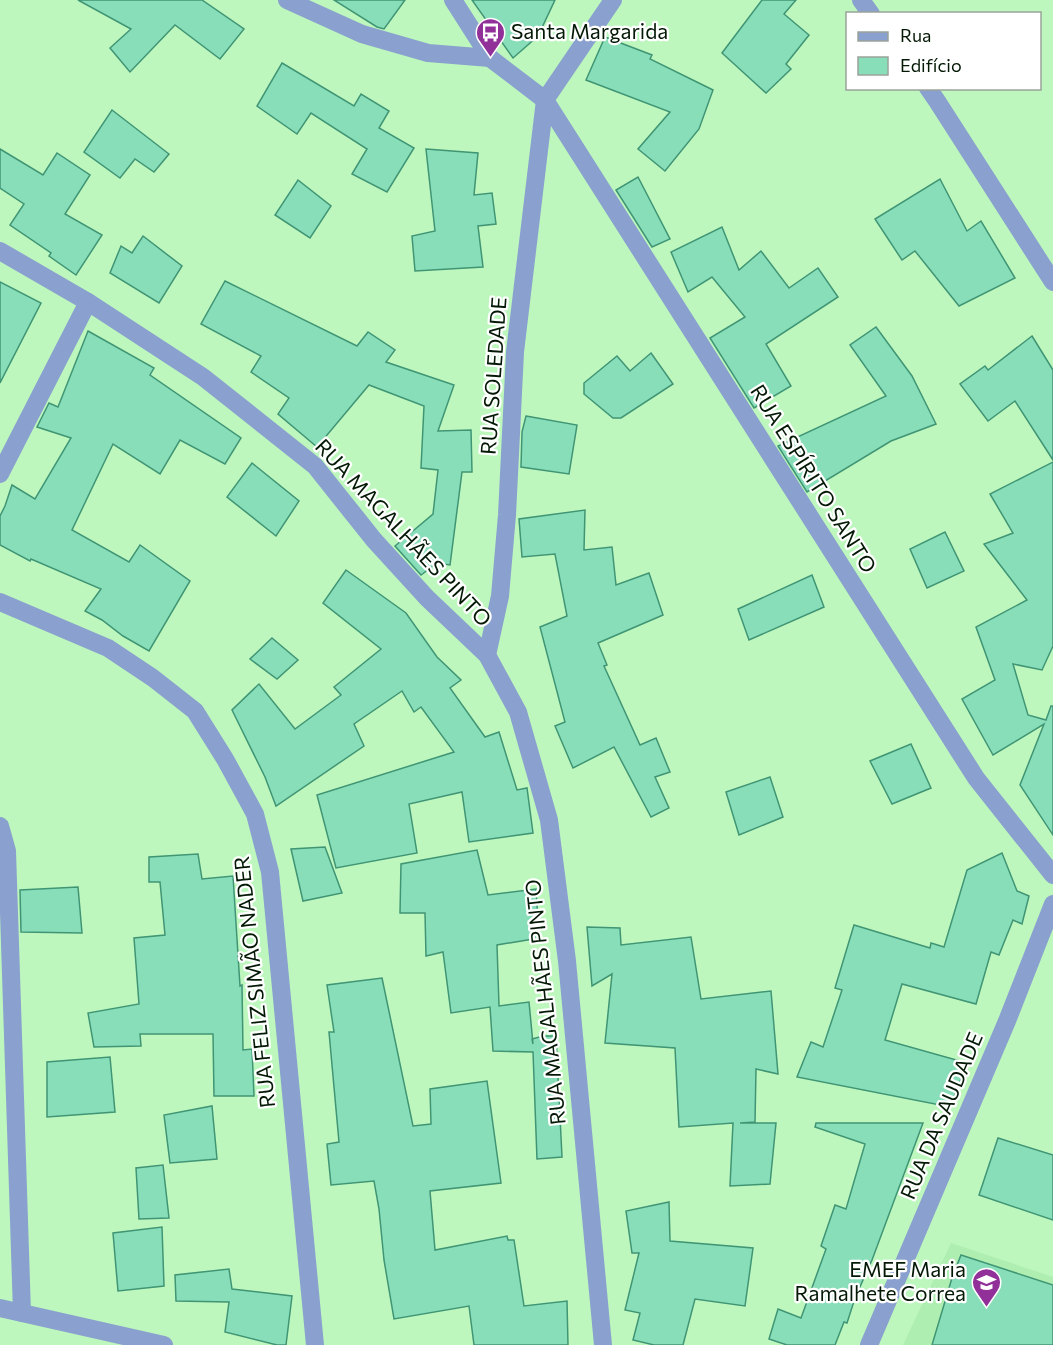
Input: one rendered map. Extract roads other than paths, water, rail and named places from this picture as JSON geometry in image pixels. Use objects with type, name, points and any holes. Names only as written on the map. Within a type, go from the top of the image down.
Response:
[{"type":"street","points":[[287,0],[362,34],[417,50],[490,58]]},
{"type":"street","points":[[453,0],[490,58],[545,100],[613,0]]},
{"type":"street","points":[[929,90],[1053,282]]},
{"type":"street","name":"RUA SOLEDADE","points":[[487,655],[500,596],[507,515],[515,352],[545,100]]},
{"type":"street","name":"RUA ESPÍRITO SANTO","points":[[545,100],[976,778],[1053,875]]},
{"type":"street","name":"RUA MAGALHÃES PINTO","points":[[0,251],[88,302],[203,376],[315,466],[374,540],[427,598],[487,655],[518,712],[549,820],[567,961],[603,1345]]},
{"type":"street","points":[[0,474],[88,302]]},
{"type":"street","name":"RUA FELIZ SIMÃO NADER","points":[[0,602],[108,648],[153,678],[195,711],[255,814],[270,872],[315,1345]]},
{"type":"street","points":[[0,826],[7,851],[22,1312]]},
{"type":"street","name":"RUA DA SAUDADE","points":[[868,1345],[1007,1020],[1053,904]]},
{"type":"street","points":[[0,1308],[164,1345]]},
{"type":"place","name":"Santa Margarida","points":[[490,58]]},
{"type":"place","name":"EMEF Maria Ramalhete Correa","points":[[987,1308]]}]
